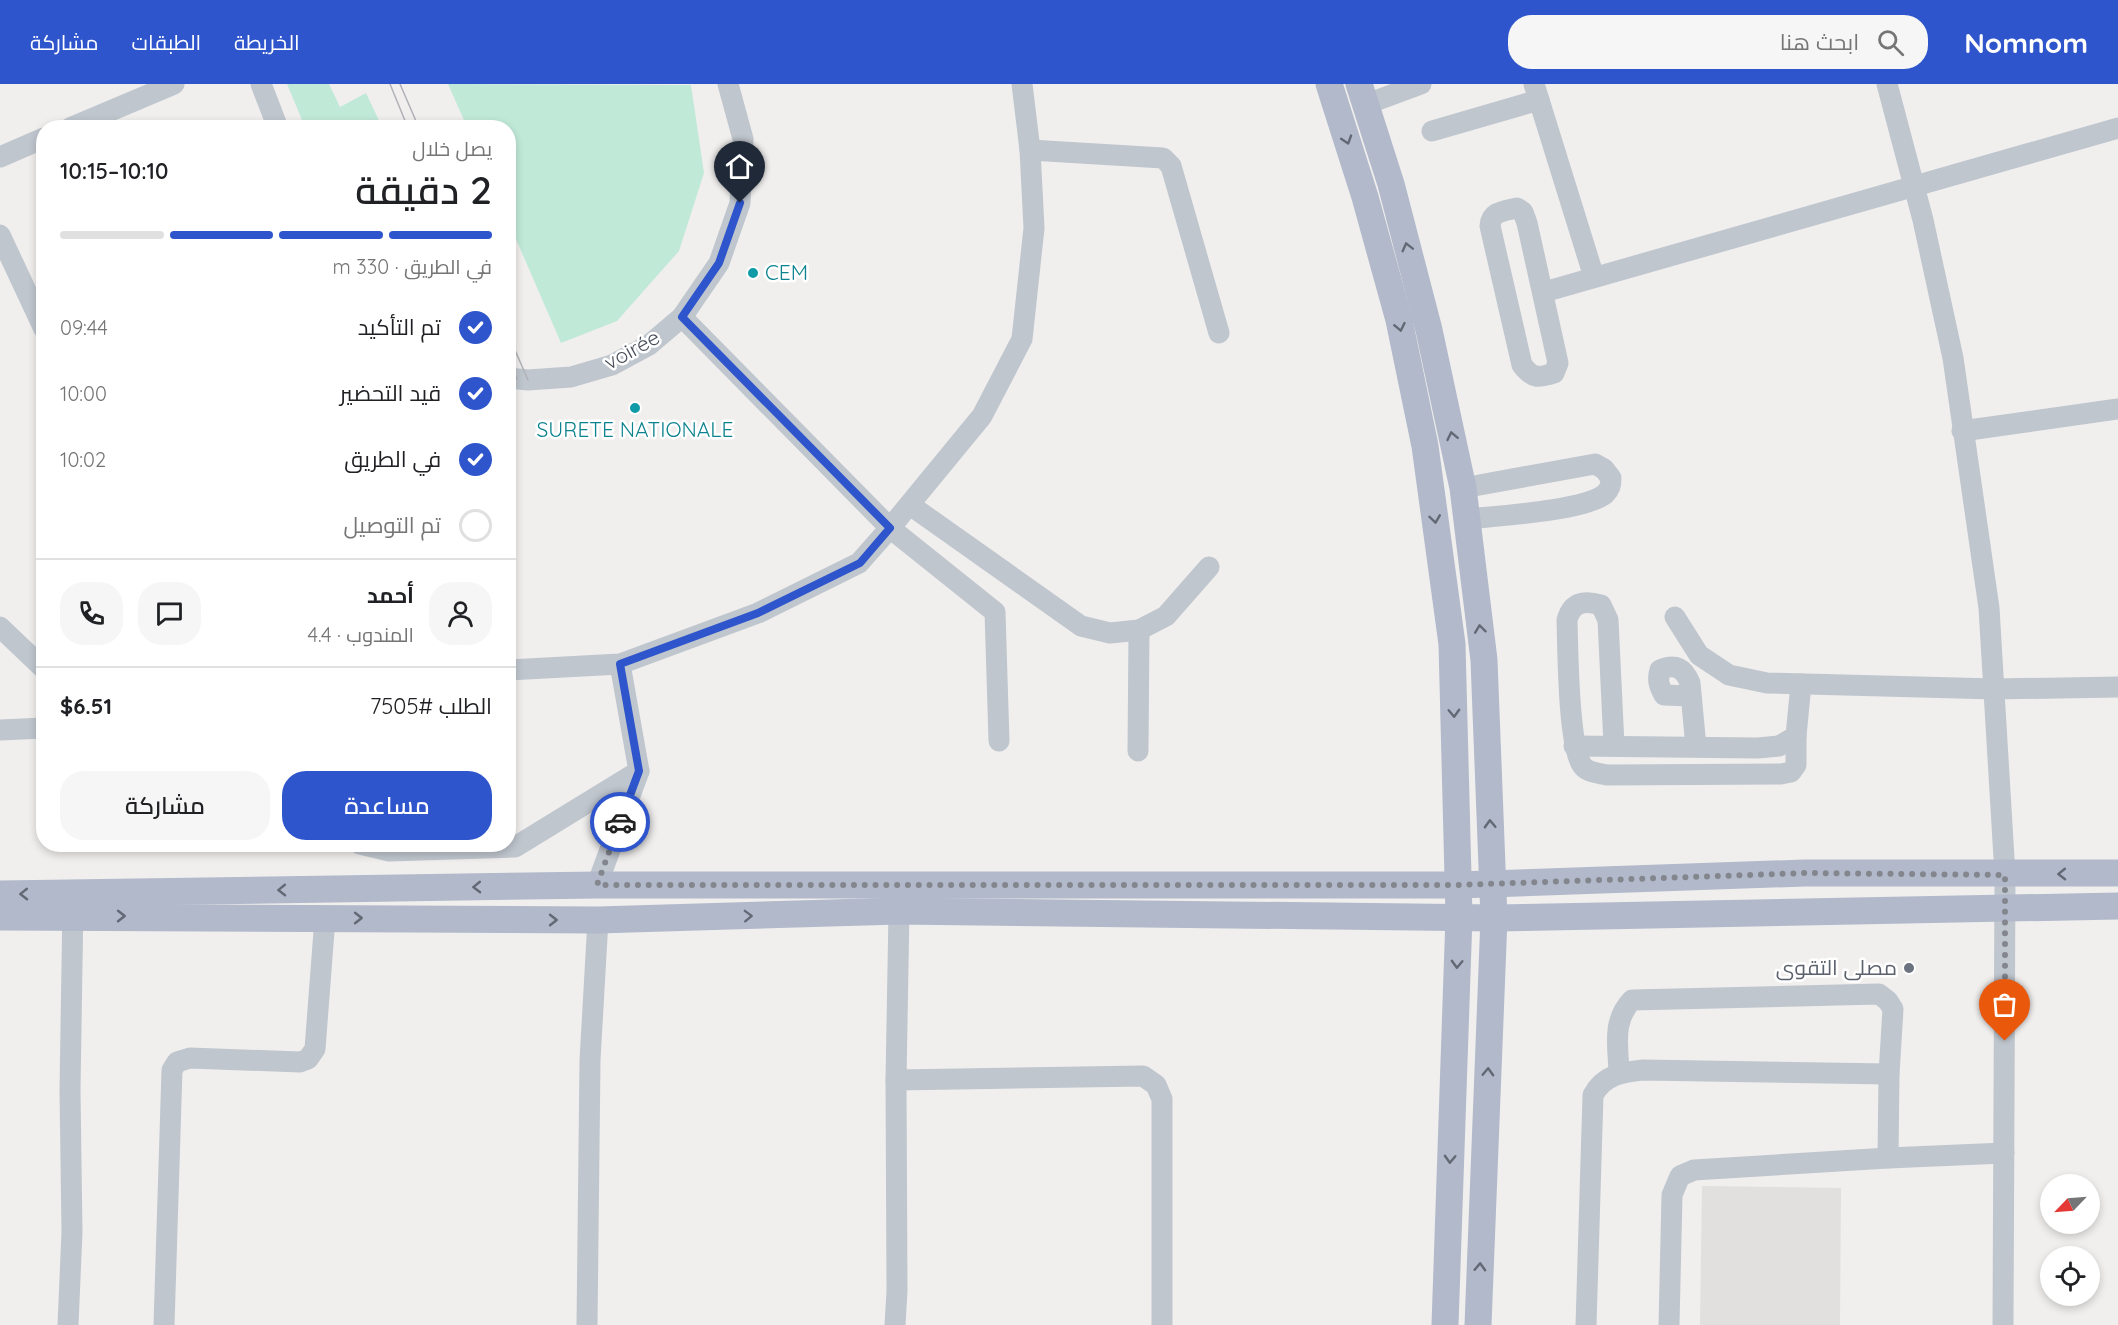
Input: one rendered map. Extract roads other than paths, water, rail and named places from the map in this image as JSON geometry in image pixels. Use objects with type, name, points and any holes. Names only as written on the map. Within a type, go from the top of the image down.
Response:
[{"type":"main road","points":[[1329,84],[1365,197],[1399,320],[1425,446],[1452,644],[1459,916],[1445,1325]]},
{"type":"main road","points":[[1363,94],[1391,184],[1429,330],[1463,488],[1484,660],[1494,918],[1478,1325]]},
{"type":"main road","points":[[0,916],[73,905],[597,885],[1458,885],[1492,882],[1805,873],[2005,875],[2118,873]]},
{"type":"main road","points":[[0,894],[73,905],[325,918],[598,920],[899,911],[1494,918],[2118,906]]},
{"type":"street","points":[[89,120],[174,84]]},
{"type":"street","points":[[261,84],[275,120]]},
{"type":"street","name":"voirée","points":[[516,379],[571,377],[612,365],[649,345],[682,317],[719,263],[740,203],[743,139],[728,84]]},
{"type":"street","points":[[516,670],[620,664],[758,613],[860,563],[982,416],[1022,339],[1034,228],[1030,150],[1022,84]]},
{"type":"street","points":[[1363,94],[1421,84]]},
{"type":"street","points":[[1887,84],[1915,187],[1953,358],[1989,608],[2006,907],[2003,1325]]},
{"type":"street","points":[[1432,131],[1536,92],[1594,277]]},
{"type":"street","points":[[1544,292],[2118,128]]},
{"type":"street","points":[[0,157],[36,141]]},
{"type":"street","points":[[1030,150],[1163,158],[1171,166],[1219,333]]},
{"type":"street","points":[[1517,208],[1523,212],[1544,292],[1558,363],[1554,373],[1540,377],[1528,373],[1522,365],[1490,226],[1491,218],[1495,214],[1517,208]]},
{"type":"street","points":[[0,236],[36,312]]},
{"type":"street","points":[[682,317],[890,528],[995,612],[999,741]]},
{"type":"street","points":[[1962,431],[2118,409]]},
{"type":"street","points":[[1463,488],[1595,464],[1604,469],[1611,478],[1610,488],[1603,495],[1589,502],[1569,507],[1467,519]]},
{"type":"street","points":[[910,505],[1081,626],[1110,633],[1139,630],[1166,616],[1209,567]]},
{"type":"street","points":[[1614,745],[1608,620],[1601,605],[1589,602],[1576,605],[1570,610],[1567,621],[1574,746],[1583,766],[1592,772],[1607,775],[1781,774],[1791,772],[1796,765],[1801,684]]},
{"type":"street","points":[[1675,617],[1700,655],[1729,675],[1767,683],[1995,689],[2118,687]]},
{"type":"street","points":[[0,627],[36,661]]},
{"type":"street","points":[[1138,751],[1139,630]]},
{"type":"street","points":[[597,885],[639,771],[620,664]]},
{"type":"street","points":[[1691,696],[1696,747]]},
{"type":"street","points":[[0,730],[36,728]]},
{"type":"street","points":[[1574,746],[1758,748],[1779,746],[1796,736]]},
{"type":"street","points":[[516,846],[639,771]]},
{"type":"street","points":[[68,1325],[72,1232],[70,1090],[73,905]]},
{"type":"street","points":[[894,1325],[897,1291],[896,1080],[899,911]]},
{"type":"street","points":[[164,1325],[172,1070],[177,1062],[190,1058],[300,1062],[308,1059],[315,1049],[325,918]]},
{"type":"street","points":[[587,1325],[590,1060],[598,920]]},
{"type":"street","points":[[1619,1072],[1618,1022],[1623,1010],[1632,1000],[1879,994],[1888,1001],[1893,1009],[1889,1074],[1888,1158]]},
{"type":"street","points":[[1586,1325],[1593,1095],[1598,1087],[1619,1072],[1643,1070],[1889,1074]]},
{"type":"street","points":[[896,1080],[1143,1076],[1156,1085],[1162,1099],[1162,1325]]},
{"type":"street","points":[[1669,1325],[1672,1195],[1680,1176],[1694,1170],[2004,1153]]},
{"type":"tram line","points":[[390,84],[405,120]]},
{"type":"tram line","points":[[400,84],[416,120]]},
{"type":"tram line","points":[[516,352],[528,380]]},
{"type":"place","name":"CEM","points":[[753,273]]},
{"type":"place","name":"SURETE NATIONALE","points":[[635,408]]},
{"type":"place","name":"مصلى التقوى","points":[[1909,968]]}]
